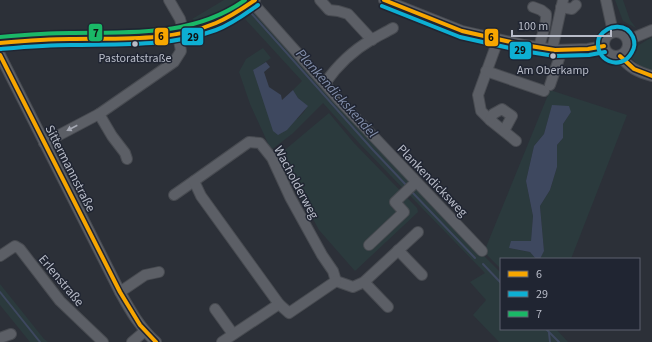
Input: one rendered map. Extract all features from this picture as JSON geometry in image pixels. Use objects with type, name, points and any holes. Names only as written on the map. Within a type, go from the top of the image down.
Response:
[{"type":"street","points":[[44,143],[99,114],[174,62],[181,52],[180,19],[169,0]]},
{"type":"street","points":[[320,0],[329,10],[348,14],[372,40]]},
{"type":"street","points":[[384,0],[407,5],[462,31],[498,40],[557,50],[588,49],[604,46]]},
{"type":"street","points":[[606,0],[613,32]]},
{"type":"street","points":[[0,43],[68,39],[143,38],[181,34],[200,29],[227,18],[254,1]]},
{"type":"street","name":"Plankendicksweg","points":[[254,1],[325,83],[482,251]]},
{"type":"street","points":[[486,71],[547,88],[557,50],[562,3],[572,9],[576,5]]},
{"type":"street","points":[[533,7],[546,14],[546,20],[539,48]]},
{"type":"street","points":[[325,83],[334,70],[349,55],[393,28]]},
{"type":"street","points":[[628,40],[652,30]]},
{"type":"street","points":[[613,32],[620,32],[628,40],[628,48],[617,57],[609,55],[604,46],[607,36],[613,32]]},
{"type":"street","points":[[498,40],[478,95],[481,111],[516,141]]},
{"type":"street","name":"Sittermannstraße","points":[[0,55],[120,292],[137,320],[156,342]]},
{"type":"street","points":[[620,56],[629,67],[652,76]]},
{"type":"street","points":[[490,120],[493,114],[502,109],[512,116],[504,131]]},
{"type":"street","points":[[99,114],[112,136],[125,153],[127,159]]},
{"type":"street","name":"Wacholderweg","points":[[174,195],[249,142],[260,143],[272,158],[290,197],[322,255],[333,271],[336,281]]},
{"type":"street","points":[[194,182],[201,196],[279,304],[289,313],[336,281],[353,287],[364,282],[418,232]]},
{"type":"street","points":[[369,245],[404,212],[395,202],[416,182]]},
{"type":"street","name":"Erlenstraße","points":[[0,256],[15,246],[20,249],[60,300],[103,342]]},
{"type":"street","points":[[398,250],[422,275]]},
{"type":"street","points":[[120,292],[145,275],[158,272]]},
{"type":"street","points":[[364,282],[388,307]]},
{"type":"street","points":[[222,342],[279,304]]},
{"type":"street","points":[[215,309],[233,334]]},
{"type":"street","points":[[132,342],[145,331]]},
{"type":"street","points":[[0,338],[11,334]]},
{"type":"shaded area","points":[[224,0],[238,0],[222,11],[203,20],[192,19]]},
{"type":"shaded area","points":[[615,0],[623,0],[630,20],[636,28],[623,21]]},
{"type":"shaded area","points":[[254,12],[416,188],[500,272],[500,330],[557,330],[568,342],[499,342],[473,315],[486,300],[470,282],[485,273],[359,143],[323,103],[292,134],[271,150],[250,104],[239,72],[246,59],[263,48],[271,58],[253,71],[297,119],[304,112],[307,106],[298,98],[293,90],[302,81],[245,19]]},
{"type":"shaded area","points":[[652,37],[652,72],[642,68],[629,55],[634,48]]},
{"type":"shaded area","points":[[550,90],[627,115],[571,258],[540,258],[544,251],[540,206],[550,190],[557,167],[557,145],[563,138],[563,124],[571,112],[552,106],[544,134],[534,146],[526,181],[533,216],[531,242],[509,248],[530,252],[535,258],[500,258],[500,268],[484,252]]},
{"type":"shaded area","points":[[329,113],[354,143],[417,208],[418,212],[355,271],[319,230],[280,154]]},
{"type":"shaded area","points":[[0,284],[48,342],[30,342],[0,305]]},
{"type":"water","points":[[266,62],[270,67],[264,72],[269,87],[281,95],[282,100],[293,90],[298,98],[308,106],[287,130],[278,135],[273,131],[253,70]]},
{"type":"water","points":[[552,105],[569,106],[571,112],[563,124],[563,138],[557,145],[557,167],[550,190],[540,206],[544,251],[540,258],[535,258],[530,252],[509,248],[511,241],[531,241],[533,216],[526,181],[534,146],[544,134]]},
{"type":"waterway","name":"Plankendickskendel","points":[[252,14],[407,186]]},
{"type":"waterway","name":"Plankendickskendel","points":[[411,191],[475,258]]},
{"type":"waterway","name":"Plankendickskendel","points":[[483,264],[500,282]]},
{"type":"waterway","points":[[0,292],[40,342]]},
{"type":"waterway","name":"Plankendickskendel","points":[[547,330],[559,342]]},
{"type":"waterway","name":"Plankendickskendel","points":[[549,333],[550,342]]},
{"type":"transit line","name":"7","points":[[0,37],[53,33],[116,33],[161,30],[204,21],[225,12],[245,0]]},
{"type":"transit line","name":"6","points":[[0,43],[53,39],[144,38],[181,33],[216,23],[236,13],[255,0]]},
{"type":"transit line","name":"6","points":[[384,0],[462,31],[524,45],[555,50],[588,49],[604,46]]},
{"type":"transit line","name":"29","points":[[0,49],[53,45],[145,44],[181,39],[222,28],[258,5]]},
{"type":"transit line","name":"29","points":[[382,6],[460,37],[523,51],[555,56],[589,55],[605,52]]},
{"type":"transit line","name":"29","points":[[599,37],[598,45],[600,52],[603,57],[609,61],[615,63],[621,62],[627,58],[633,50],[634,39],[630,32],[622,27],[608,29],[600,36]]},
{"type":"transit line","name":"6","points":[[0,55],[120,292],[140,325],[156,342]]},
{"type":"transit line","name":"6","points":[[620,56],[634,69],[652,76]]},
{"type":"place","name":"Pastoratstraße","points":[[135,44]]},
{"type":"place","name":"Am Oberkamp","points":[[553,56]]}]
